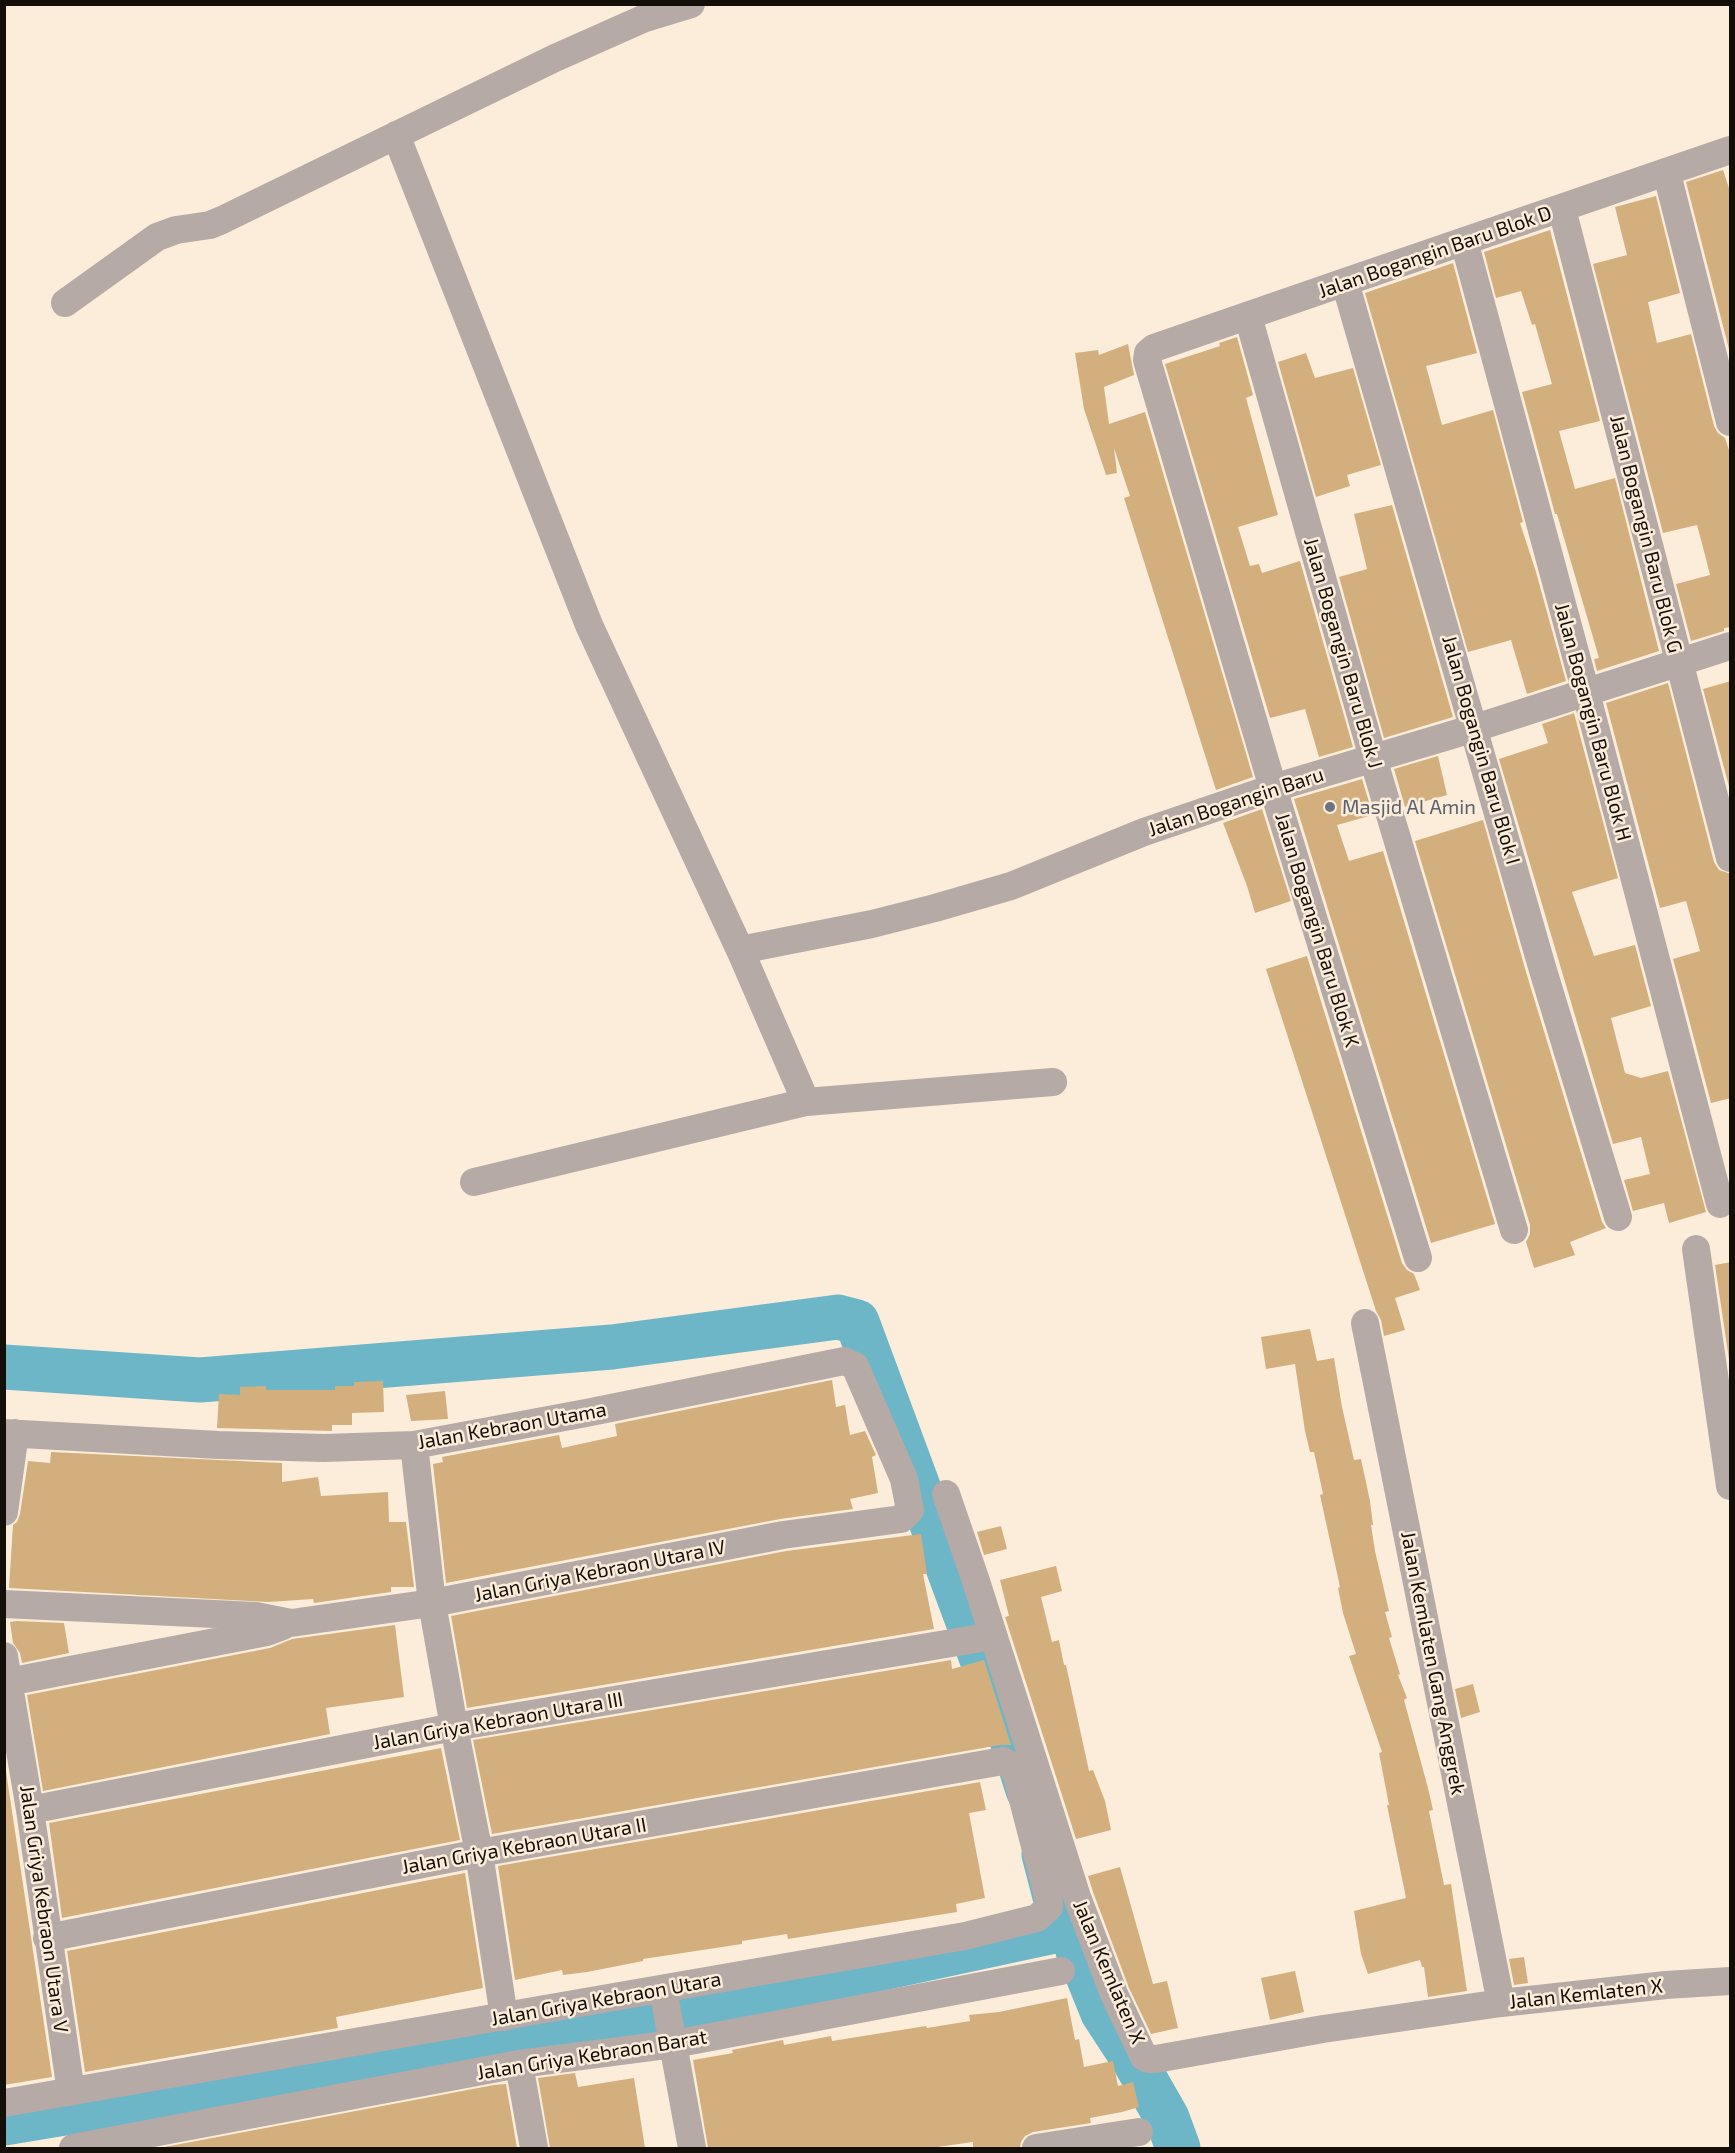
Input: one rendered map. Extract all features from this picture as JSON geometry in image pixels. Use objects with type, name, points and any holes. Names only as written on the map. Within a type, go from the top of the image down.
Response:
[{"type":"street","points":[[65,303],[157,237],[176,230],[210,225],[222,220],[555,58],[645,18],[691,4]]},
{"type":"street","points":[[381,142],[589,625],[740,950],[806,1102]]},
{"type":"street","name":"Jalan Bogangin Baru Blok D","points":[[1147,360],[1148,353],[1154,348],[1667,174],[1731,150]]},
{"type":"street","points":[[1667,174],[1731,422]]},
{"type":"street","name":"Jalan Bogangin Baru Blok G","points":[[1562,209],[1731,858]]},
{"type":"street","name":"Jalan Bogangin Baru Blok H","points":[[1464,241],[1720,1204]]},
{"type":"street","name":"Jalan Bogangin Baru Blok I","points":[[1345,282],[1562,1034],[1618,1217]]},
{"type":"street","name":"Jalan Bogangin Baru Blok J","points":[[1248,316],[1373,758],[1514,1230]]},
{"type":"street","name":"Jalan Bogangin Baru Blok K","points":[[1147,360],[1273,788],[1418,1258]]},
{"type":"street","name":"Jalan Bogangin Baru","points":[[740,950],[872,924],[1011,886],[1144,832],[1273,788],[1475,728],[1731,646]]},
{"type":"street","points":[[474,1182],[806,1102],[1053,1082]]},
{"type":"street","points":[[1696,1249],[1731,1486]]},
{"type":"street","name":"Jalan Kemlaten Gang Anggrek","points":[[1365,1323],[1501,2003]]},
{"type":"street","name":"Jalan Kebraon Utama","points":[[10,1433],[218,1445],[324,1448],[414,1445],[844,1361],[855,1365],[904,1479],[910,1510],[908,1514]]},
{"type":"street","points":[[4,1512],[10,1433]]},
{"type":"street","points":[[414,1445],[432,1603],[479,1853],[504,2017]]},
{"type":"street","name":"Jalan Kemlaten X","points":[[946,1494],[981,1638],[1114,1994],[1144,2057],[1149,2060],[1156,2059],[1323,2029],[1501,2003],[1666,1985],[1731,1981]]},
{"type":"street","name":"Jalan Griya Kebraon Utara IV","points":[[6,1669],[267,1632],[291,1623],[432,1603],[783,1535],[901,1519],[908,1514]]},
{"type":"street","name":"Jalan Griya Kebraon Utara IV","points":[[4,1604],[256,1616],[291,1623]]},
{"type":"street","name":"Jalan Griya Kebraon Utara III","points":[[30,1810],[454,1727],[981,1638]]},
{"type":"street","name":"Jalan Griya Kebraon Utara V","points":[[6,1669],[30,1810],[71,2092]]},
{"type":"street","name":"Jalan Griya Kebraon Utara II","points":[[47,1938],[479,1853],[1003,1761]]},
{"type":"street","name":"Jalan Griya Kebraon Utara","points":[[4,2103],[504,2017],[663,1994],[965,1936],[1037,1918],[1049,1907],[1048,1896],[1016,1773],[1010,1765],[1003,1761]]},
{"type":"street","name":"Jalan Griya Kebraon Barat","points":[[73,2148],[124,2143],[519,2064],[1061,1971]]},
{"type":"street","points":[[663,1994],[692,2148]]},
{"type":"street","points":[[519,2064],[534,2148]]},
{"type":"street","points":[[1036,2148],[1139,2132]]},
{"type":"building","points":[[1723,170],[1731,194],[1731,357],[1686,182]]},
{"type":"building","points":[[1656,196],[1680,293],[1648,302],[1657,343],[1691,334],[1714,426],[1725,438],[1731,456],[1731,627],[1691,641],[1676,584],[1710,575],[1705,555],[1697,525],[1663,533],[1593,264],[1627,255],[1615,207]]},
{"type":"building","points":[[1550,230],[1600,421],[1559,431],[1575,489],[1615,478],[1659,651],[1597,671],[1594,659],[1599,658],[1557,514],[1555,514],[1522,392],[1552,384],[1535,324],[1532,325],[1521,291],[1496,298],[1484,252]]},
{"type":"building","points":[[1453,263],[1477,353],[1426,366],[1442,425],[1493,410],[1523,522],[1520,523],[1566,681],[1527,694],[1511,640],[1468,652],[1365,293]]},
{"type":"building","points":[[1237,337],[1253,395],[1246,398],[1278,515],[1238,527],[1250,566],[1259,564],[1262,573],[1300,561],[1353,747],[1319,757],[1305,709],[1270,718],[1165,364],[1220,346],[1219,343]]},
{"type":"building","points":[[1128,344],[1134,375],[1104,387],[1109,424],[1145,412],[1253,777],[1216,790],[1124,498],[1130,496],[1114,448],[1117,473],[1106,475],[1084,409],[1075,353],[1098,350],[1099,355]]},
{"type":"building","points":[[1306,353],[1315,378],[1353,368],[1381,465],[1347,475],[1350,486],[1316,497],[1278,362]]},
{"type":"building","points":[[1392,505],[1453,717],[1384,738],[1339,577],[1367,569],[1354,514]]},
{"type":"building","points":[[1731,681],[1731,794],[1703,689]]},
{"type":"building","points":[[1668,683],[1714,862],[1719,870],[1731,874],[1731,1098],[1711,1103],[1673,959],[1700,951],[1686,901],[1660,908],[1606,703]]},
{"type":"building","points":[[1574,713],[1618,878],[1572,892],[1594,956],[1635,945],[1651,1006],[1611,1018],[1625,1073],[1641,1078],[1668,1071],[1706,1212],[1669,1223],[1664,1203],[1633,1211],[1624,1180],[1650,1174],[1641,1137],[1613,1144],[1499,759],[1548,743],[1542,724]]},
{"type":"building","points":[[1438,756],[1447,795],[1405,807],[1394,769]]},
{"type":"building","points":[[1362,779],[1373,815],[1337,825],[1349,861],[1383,851],[1495,1224],[1431,1243],[1294,799]]},
{"type":"building","points":[[1262,809],[1291,901],[1255,913],[1223,823]]},
{"type":"building","points":[[1483,820],[1526,972],[1602,1222],[1606,1228],[1570,1242],[1575,1255],[1534,1268],[1526,1242],[1530,1234],[1530,1225],[1415,841]]},
{"type":"building","points":[[1307,956],[1402,1263],[1414,1274],[1420,1290],[1395,1298],[1405,1330],[1384,1336],[1381,1320],[1376,1311],[1266,969]]},
{"type":"building","points":[[1731,1262],[1731,1373],[1715,1265]]},
{"type":"building","points":[[1310,1329],[1317,1361],[1334,1358],[1354,1460],[1361,1459],[1370,1501],[1375,1551],[1389,1611],[1385,1612],[1392,1637],[1389,1638],[1400,1674],[1398,1675],[1407,1698],[1404,1700],[1433,1810],[1429,1811],[1444,1885],[1451,1884],[1467,1991],[1428,1997],[1424,1967],[1420,1960],[1368,1974],[1361,1954],[1354,1911],[1406,1898],[1387,1805],[1389,1805],[1379,1753],[1382,1752],[1349,1656],[1356,1654],[1343,1613],[1338,1588],[1340,1587],[1320,1495],[1323,1494],[1314,1452],[1310,1452],[1305,1431],[1295,1364],[1266,1369],[1261,1337]]},
{"type":"building","points":[[832,1380],[836,1407],[845,1405],[850,1435],[865,1431],[876,1455],[872,1457],[878,1493],[850,1499],[853,1509],[780,1519],[446,1583],[433,1464],[443,1462],[442,1457],[559,1435],[562,1448],[617,1436],[615,1424]]},
{"type":"building","points":[[383,1381],[384,1412],[352,1413],[352,1425],[332,1425],[332,1431],[217,1428],[219,1394],[240,1395],[240,1387],[266,1386],[266,1390],[335,1390],[335,1386],[354,1386],[354,1382]]},
{"type":"building","points":[[445,1391],[448,1419],[411,1421],[406,1395]]},
{"type":"building","points":[[51,1452],[282,1463],[282,1482],[318,1477],[321,1496],[388,1492],[389,1522],[406,1522],[414,1587],[391,1587],[391,1592],[314,1603],[313,1599],[268,1602],[9,1588],[13,1525],[20,1514],[28,1461],[50,1463]]},
{"type":"building","points":[[1001,1526],[1007,1549],[984,1555],[977,1532]]},
{"type":"building","points":[[921,1534],[927,1574],[923,1574],[934,1629],[467,1708],[451,1616],[786,1551]]},
{"type":"building","points":[[1056,1566],[1062,1591],[1041,1597],[1052,1642],[1059,1640],[1089,1771],[1093,1770],[1105,1801],[1111,1830],[1076,1839],[1005,1617],[1009,1616],[1000,1580]]},
{"type":"building","points":[[10,1622],[64,1623],[69,1653],[22,1663],[20,1653],[13,1643]]},
{"type":"building","points":[[395,1625],[404,1697],[326,1708],[330,1734],[43,1791],[27,1695],[270,1648],[292,1639]]},
{"type":"building","points":[[951,1660],[952,1669],[984,1660],[1011,1745],[1000,1745],[492,1834],[473,1740]]},
{"type":"building","points":[[1473,1684],[1480,1712],[1461,1718],[1455,1689]]},
{"type":"building","points":[[441,1748],[460,1840],[62,1918],[49,1823]]},
{"type":"building","points":[[4,1758],[52,2077],[4,2085]]},
{"type":"building","points":[[980,1782],[986,1810],[969,1813],[985,1898],[956,1904],[957,1912],[788,1939],[787,1934],[742,1941],[742,1944],[643,1959],[643,1961],[587,1972],[563,1975],[562,1970],[515,1980],[498,1866]]},
{"type":"building","points":[[1120,1867],[1153,1984],[1167,1981],[1178,2028],[1151,2034],[1129,1988],[1093,1892],[1088,1876]]},
{"type":"building","points":[[465,1873],[483,1988],[336,2017],[338,2028],[85,2072],[67,1951]]},
{"type":"building","points":[[1524,1957],[1528,1983],[1514,1985],[1509,1959]]},
{"type":"building","points":[[1295,1971],[1304,2012],[1270,2020],[1261,1978]]},
{"type":"building","points":[[1067,1998],[1075,2040],[1079,2039],[1084,2067],[1113,2061],[1118,2086],[1133,2082],[1139,2107],[1090,2118],[1091,2123],[1033,2132],[1025,2136],[1020,2148],[973,2148],[973,2142],[930,2148],[708,2148],[693,2060],[733,2053],[732,2050],[783,2040],[784,2045],[831,2036],[832,2041],[970,2021],[969,2015],[999,2012]]},
{"type":"building","points":[[575,2073],[578,2087],[634,2078],[645,2148],[550,2148],[538,2078]]},
{"type":"building","points":[[506,2084],[517,2148],[159,2148],[494,2085]]},
{"type":"waterway","points":[[4,1367],[200,1380],[612,1347],[838,1317],[857,1322],[1013,1743],[1028,1790]]},
{"type":"waterway","points":[[1044,1854],[1058,1908],[1073,1927],[1078,1951],[1103,2013],[1135,2062],[1167,2118],[1178,2148]]},
{"type":"waterway","points":[[4,2123],[687,2010],[1073,1927]]},
{"type":"place","name":"Masjid Al Amin","points":[[1330,807]]}]
